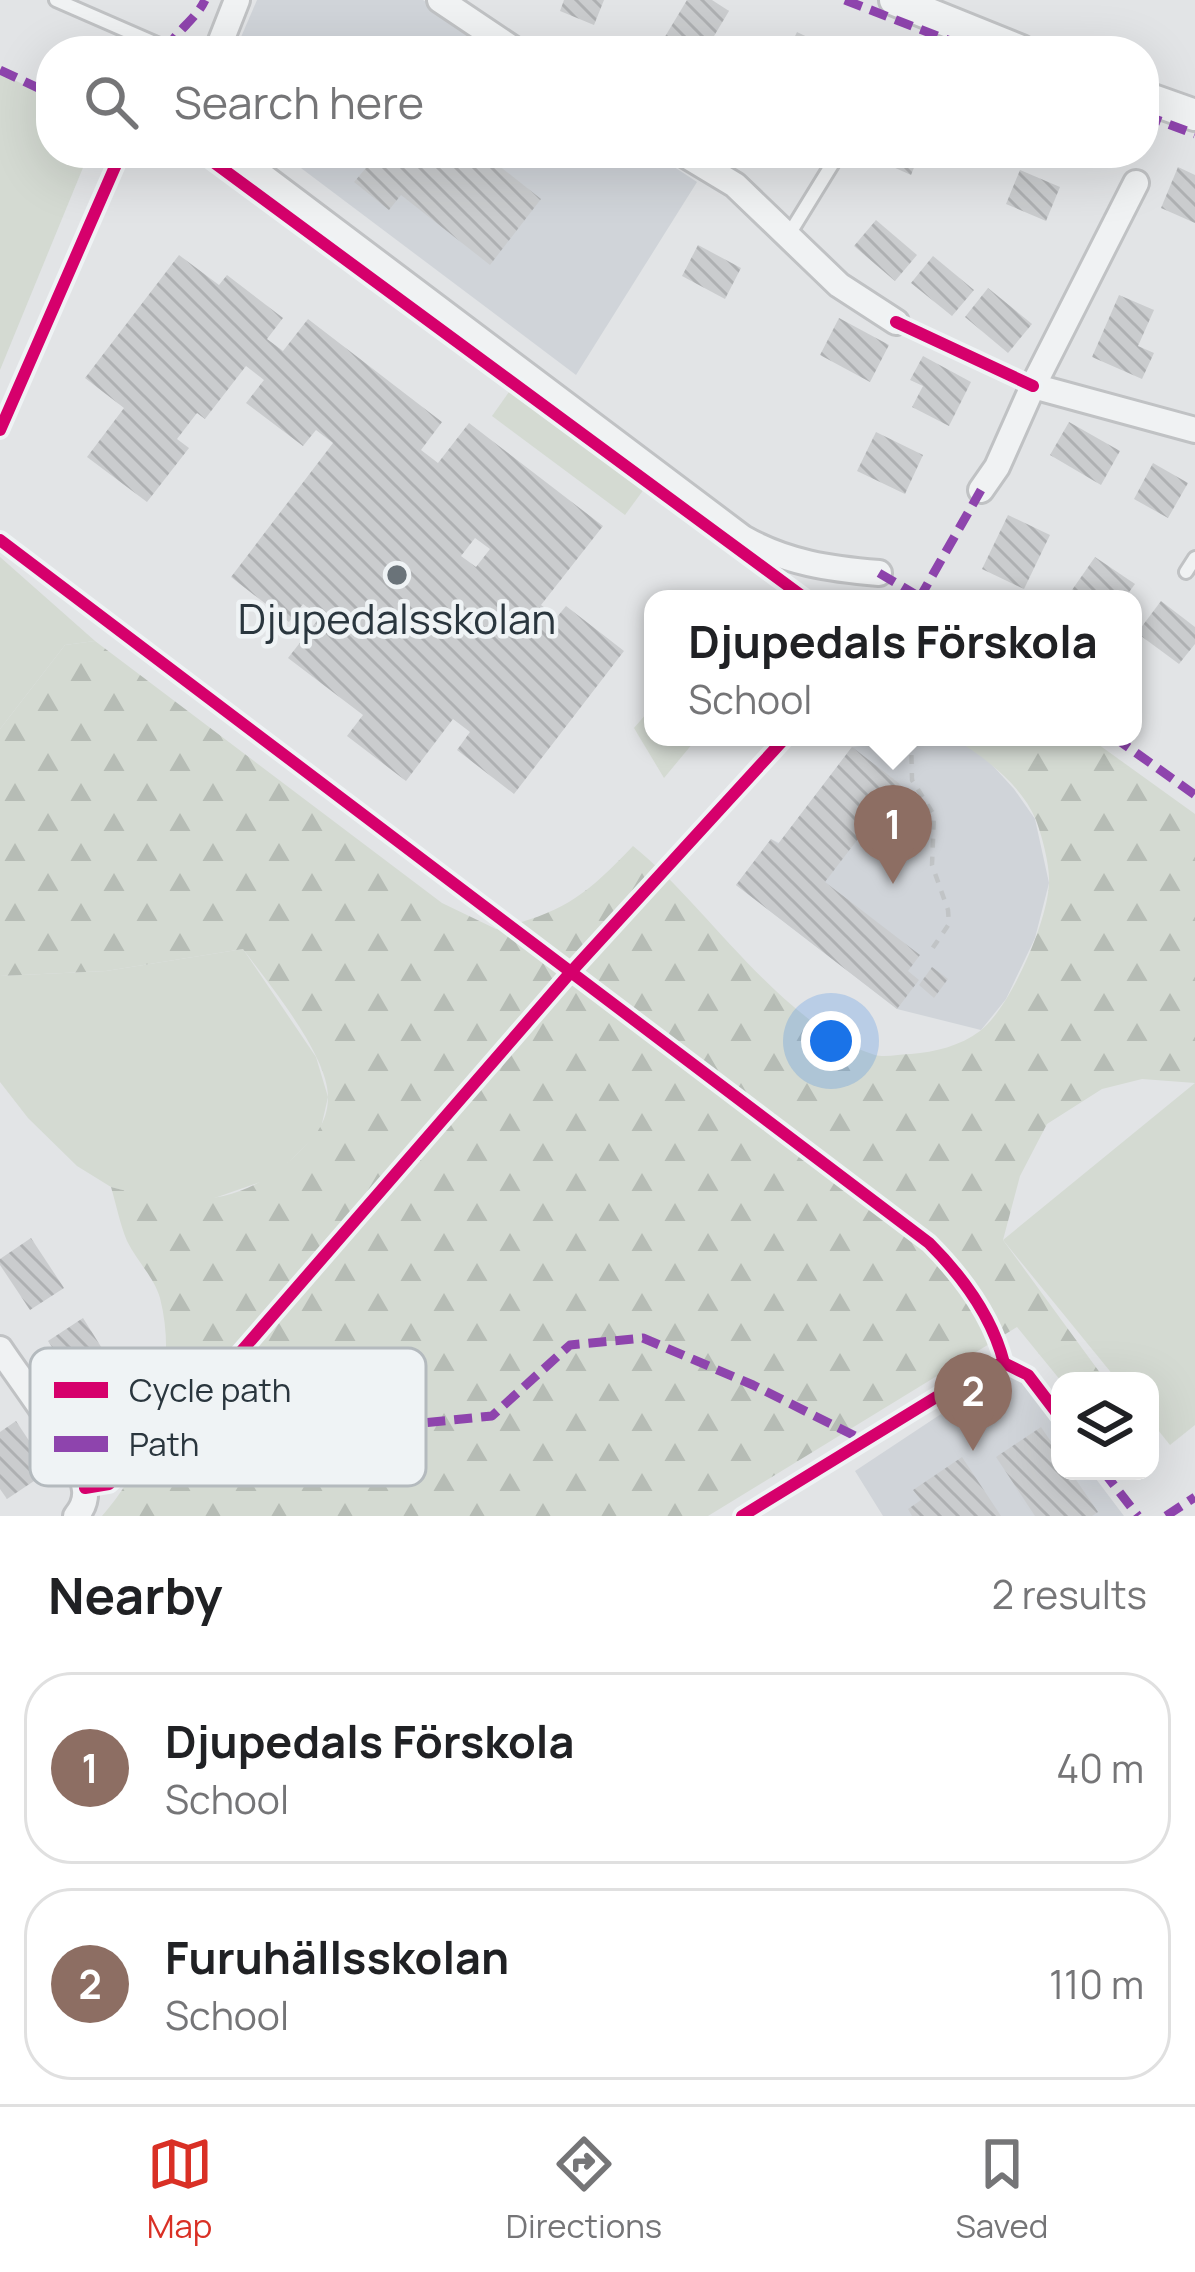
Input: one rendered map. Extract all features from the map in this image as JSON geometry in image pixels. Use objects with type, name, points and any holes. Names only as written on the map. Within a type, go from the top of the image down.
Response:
[{"type":"street","points":[[223,36],[237,0]]},
{"type":"street","points":[[440,0],[494,36]]},
{"type":"street","points":[[895,0],[984,36]]},
{"type":"street","points":[[1159,102],[1195,115]]},
{"type":"street","points":[[252,168],[743,538],[772,555],[824,568],[879,573]]},
{"type":"street","points":[[707,168],[735,185],[839,285],[896,322]]},
{"type":"street","points":[[981,490],[997,467],[1136,183]]},
{"type":"street","points":[[1033,386],[1195,430]]},
{"type":"street","points":[[0,1349],[30,1395]]},
{"type":"street","points":[[76,1516],[82,1509],[84,1486]]},
{"type":"lane","points":[[56,0],[139,36]]},
{"type":"lane","points":[[788,236],[829,168]]},
{"type":"lane","points":[[1186,572],[1195,558]]},
{"type":"path","points":[[911,746],[912,780],[934,815],[932,866],[948,910],[949,924],[930,952]]},
{"type":"shaded area","points":[[257,0],[423,0],[477,36],[241,36]]},
{"type":"shaded area","points":[[301,168],[676,168],[697,182],[576,375]]},
{"type":"shaded area","points":[[967,746],[985,757],[1035,819],[1049,883],[1035,938],[1006,999],[981,1030],[897,1009],[736,885],[771,839],[779,843],[852,747]]},
{"type":"shaded area","points":[[1012,1367],[1051,1419],[1051,1480],[1097,1480],[1124,1516],[883,1516],[855,1471]]},
{"type":"green space","points":[[0,73],[36,91],[36,168],[83,168],[0,370]]},
{"type":"green space","points":[[516,382],[650,481],[625,515],[492,416]]},
{"type":"green space","points":[[0,557],[95,641],[65,645],[0,729]]},
{"type":"green space","points":[[95,641],[442,903],[496,929],[572,900],[633,846],[808,1019],[879,1056],[938,1050],[964,1041],[992,1020],[1035,940],[1047,899],[1047,860],[1029,807],[1000,772],[966,746],[1101,746],[1195,814],[1195,1083],[1142,1079],[1102,1089],[1047,1124],[1020,1176],[1003,1240],[1099,1372],[1054,1372],[1017,1327],[708,1516],[102,1516],[125,1486],[426,1486],[426,1348],[166,1348],[160,1298],[127,1241],[111,1187],[187,1199],[210,1198],[255,1185],[309,1142],[327,1108],[326,1082],[309,1042],[243,949],[106,971],[0,976],[0,729],[65,645]]},
{"type":"green space","points":[[644,716],[644,745],[634,728]]},
{"type":"green space","points":[[645,746],[691,746],[664,778]]},
{"type":"green space","points":[[243,949],[316,1057],[328,1097],[320,1132],[272,1178],[206,1201],[159,1200],[111,1187],[77,1166],[28,1118],[0,1082],[0,976],[106,971]]},
{"type":"green space","points":[[1195,1083],[1195,1425],[1170,1445],[1159,1431],[1159,1372],[1111,1372],[1003,1240]]},
{"type":"building","points":[[564,0],[604,0],[594,25],[560,11]]},
{"type":"building","points":[[687,0],[712,0],[729,11],[714,36],[665,36]]},
{"type":"building","points":[[1178,167],[1195,175],[1195,223],[1161,208]]},
{"type":"building","points":[[366,168],[502,168],[541,199],[490,265],[401,195],[389,210],[354,182]]},
{"type":"building","points":[[1020,170],[1060,187],[1046,221],[1006,204]]},
{"type":"building","points":[[876,220],[917,255],[895,281],[854,246]]},
{"type":"building","points":[[698,245],[741,268],[725,299],[682,276]]},
{"type":"building","points":[[179,255],[219,285],[227,275],[283,318],[267,339],[283,351],[308,319],[442,422],[421,450],[438,463],[469,423],[603,526],[541,605],[557,617],[566,606],[624,651],[514,794],[457,750],[470,732],[453,719],[406,781],[347,736],[363,715],[288,658],[320,617],[303,604],[289,622],[231,577],[333,443],[316,430],[303,446],[246,403],[264,380],[246,366],[205,419],[197,413],[177,439],[189,448],[147,502],[87,457],[124,408],[85,378]],"holes":[[[475,538],[490,549],[476,567],[461,556]]]},
{"type":"building","points":[[933,256],[974,290],[952,316],[911,283]]},
{"type":"building","points":[[988,288],[1032,324],[1008,353],[965,317]]},
{"type":"building","points":[[1119,295],[1154,310],[1138,346],[1154,353],[1142,379],[1092,357]]},
{"type":"building","points":[[839,318],[889,345],[870,382],[820,355]]},
{"type":"building","points":[[923,356],[971,382],[949,426],[912,407],[923,386],[910,380]]},
{"type":"building","points":[[1069,422],[1120,451],[1101,485],[1050,455]]},
{"type":"building","points":[[876,432],[923,455],[905,494],[857,471]]},
{"type":"building","points":[[1153,463],[1188,483],[1168,518],[1134,499]]},
{"type":"building","points":[[1008,515],[1050,535],[1024,589],[982,569]]},
{"type":"building","points":[[1095,557],[1135,584],[1131,590],[1072,590]]},
{"type":"building","points":[[1161,601],[1195,627],[1195,644],[1179,664],[1142,637],[1142,626]]},
{"type":"building","points":[[852,747],[900,784],[825,882],[920,955],[908,971],[919,980],[897,1009],[736,885],[771,839],[778,844]]},
{"type":"building","points":[[932,967],[948,979],[934,998],[919,985]]},
{"type":"building","points":[[31,1238],[64,1288],[30,1310],[0,1259]]},
{"type":"building","points":[[83,1318],[102,1348],[53,1348],[48,1341]]},
{"type":"building","points":[[16,1421],[30,1442],[30,1484],[7,1499],[0,1489],[0,1432]]},
{"type":"building","points":[[1041,1427],[1051,1442],[1051,1480],[1076,1480],[1098,1512],[1092,1516],[1035,1516],[996,1457]]},
{"type":"building","points":[[962,1457],[1001,1516],[912,1516],[908,1509],[921,1500],[913,1490]]},
{"type":"marked path","points":[[176,36],[205,0]]},
{"type":"marked path","points":[[845,0],[937,36]]},
{"type":"marked path","points":[[0,70],[36,87]]},
{"type":"marked path","points":[[1159,121],[1195,134]]},
{"type":"marked path","points":[[924,590],[981,490]]},
{"type":"marked path","points":[[879,573],[908,590]]},
{"type":"marked path","points":[[1127,746],[1195,795]]},
{"type":"marked path","points":[[426,1423],[492,1416],[570,1345],[643,1338],[753,1385],[863,1440]]},
{"type":"marked path","points":[[1110,1480],[1138,1516]]},
{"type":"marked path","points":[[1166,1516],[1195,1497]]},
{"type":"cycle path","points":[[0,430],[114,168]]},
{"type":"cycle path","points":[[221,168],[794,590]]},
{"type":"cycle path","points":[[896,322],[1033,386]]},
{"type":"cycle path","points":[[0,540],[929,1243],[975,1298],[1004,1363]]},
{"type":"cycle path","points":[[244,1348],[570,973],[778,746]]},
{"type":"cycle path","points":[[742,1516],[982,1369],[1004,1363],[1028,1375],[1051,1405]]},
{"type":"cycle path","points":[[85,1488],[97,1486]]},
{"type":"place","name":"Djupedalsskolan","points":[[397,575]]},
{"type":"place","name":"Djupedals Förskola","points":[[893,884]]},
{"type":"place","name":"Furuhällsskolan","points":[[973,1451]]}]
